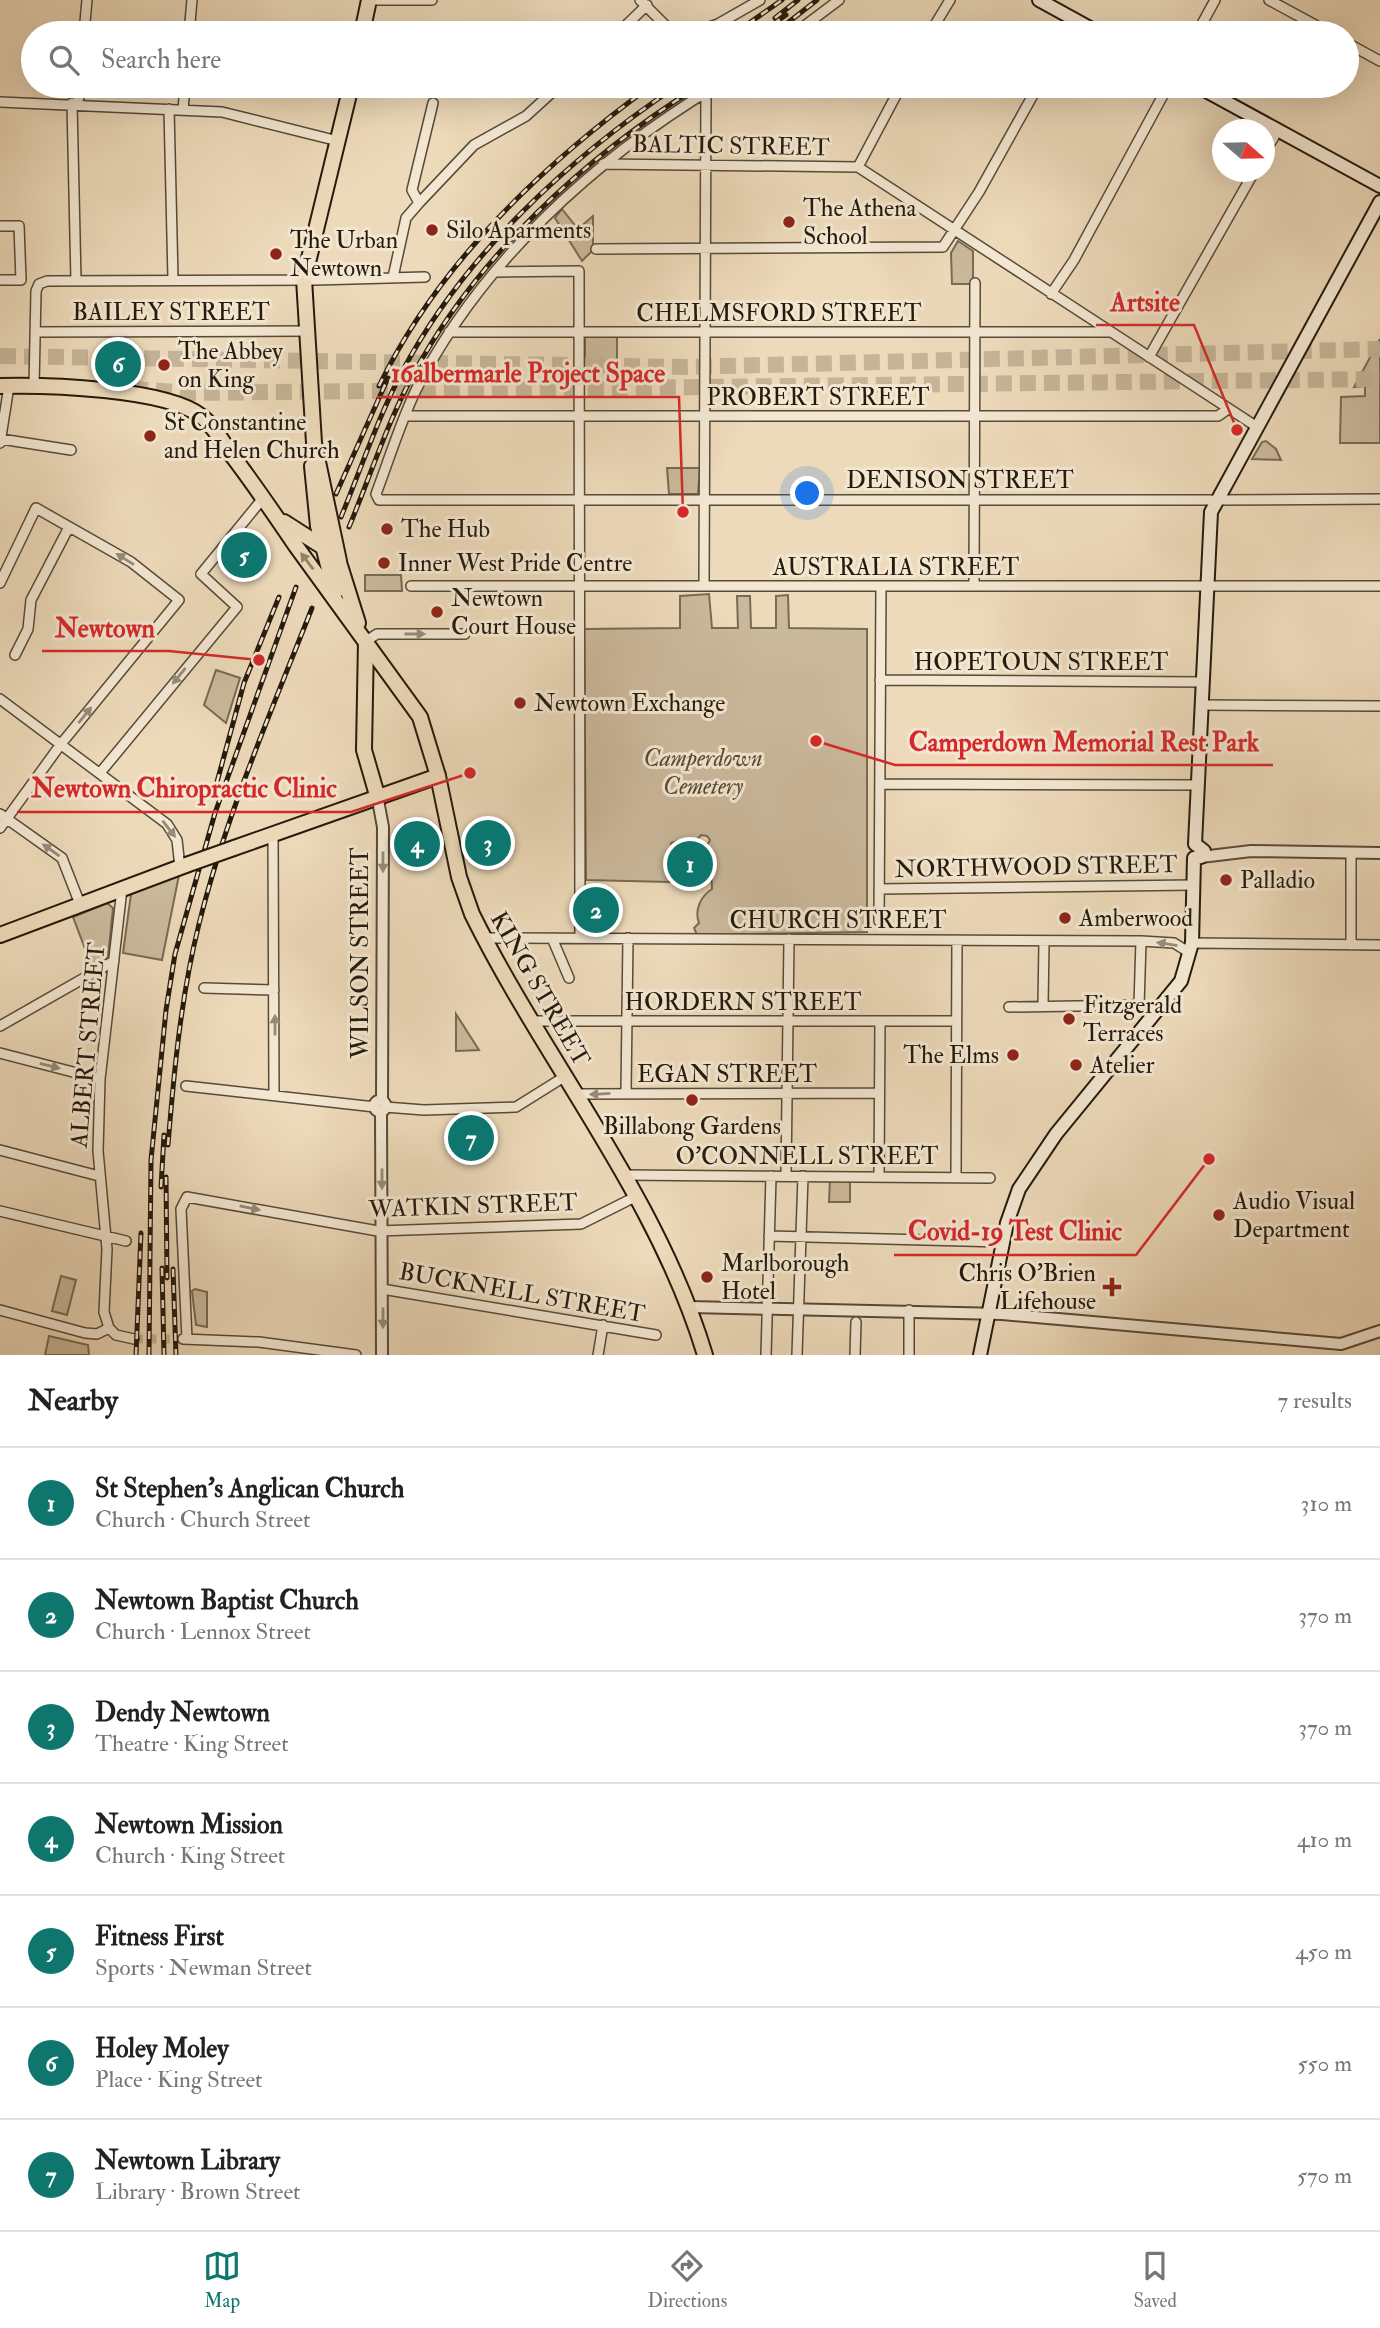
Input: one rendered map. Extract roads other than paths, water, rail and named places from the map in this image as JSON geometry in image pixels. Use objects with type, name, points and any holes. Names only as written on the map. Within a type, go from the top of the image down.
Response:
[{"type":"main road","points":[[365,21],[369,0]]},
{"type":"main road","points":[[1039,0],[1074,20]]},
{"type":"main road","points":[[336,600],[322,545],[312,467],[314,443],[304,279],[348,98]]},
{"type":"main road","points":[[1217,98],[1276,133],[1380,186]]},
{"type":"main road","points":[[980,1355],[1003,1242],[1019,1189],[1034,1164],[1177,987],[1191,948],[1198,851],[1206,580],[1210,561],[1209,524],[1214,500],[1380,202]]},
{"type":"main road","points":[[1214,500],[1280,391],[1290,367]]},
{"type":"main road","name":"KING STREET","points":[[4,386],[95,390],[160,400],[188,408],[205,420],[280,519],[296,546],[420,717],[438,776],[459,877],[483,938],[624,1175],[690,1307],[705,1355]]},
{"type":"main road","points":[[314,443],[339,561]]},
{"type":"main road","name":"KING STREET","points":[[280,519],[322,545],[339,561],[365,639]]},
{"type":"main road","name":"WILSON STREET","points":[[365,639],[363,750],[377,795]]},
{"type":"main road","points":[[355,803],[362,785],[363,750]]},
{"type":"main road","points":[[0,935],[377,795],[438,776]]},
{"type":"street","points":[[85,21],[87,0]]},
{"type":"street","points":[[190,21],[192,0]]},
{"type":"street","points":[[369,0],[432,0]]},
{"type":"street","points":[[723,21],[760,0]]},
{"type":"street","points":[[811,21],[839,0]]},
{"type":"street","points":[[937,21],[950,0]]},
{"type":"street","points":[[1204,21],[1215,0]]},
{"type":"street","points":[[1269,0],[1308,21]]},
{"type":"street","points":[[628,21],[643,2],[661,21]]},
{"type":"street","points":[[1359,50],[1380,61]]},
{"type":"street","points":[[76,98],[76,281]]},
{"type":"street","points":[[183,110],[184,98]]},
{"type":"street","points":[[393,277],[406,218],[474,145],[526,116],[546,98]]},
{"type":"street","points":[[405,416],[449,332],[495,272],[603,164],[697,98]]},
{"type":"street","points":[[705,585],[706,98]]},
{"type":"street","points":[[895,98],[858,167],[1254,425]]},
{"type":"street","points":[[596,249],[943,247],[1031,98]]},
{"type":"street","points":[[1051,294],[1074,260],[1162,98]]},
{"type":"street","points":[[0,102],[75,103],[238,114],[338,141]]},
{"type":"street","points":[[419,203],[412,190],[433,103]]},
{"type":"street","points":[[169,109],[173,279]]},
{"type":"street","name":"BALTIC STREET","points":[[603,164],[858,167]]},
{"type":"street","points":[[1149,357],[1248,182]]},
{"type":"street","points":[[0,226],[19,226],[21,280],[0,280]]},
{"type":"street","points":[[495,272],[579,271],[580,937]]},
{"type":"street","points":[[34,386],[36,291],[39,284],[47,281],[425,276]]},
{"type":"street","points":[[974,586],[975,283]]},
{"type":"street","name":"BAILEY STREET","points":[[36,332],[307,331]]},
{"type":"street","name":"CHELMSFORD STREET","points":[[449,332],[1110,332]]},
{"type":"street","points":[[0,445],[4,386]]},
{"type":"street","name":"PROBERT STREET","points":[[405,416],[1218,416],[1228,409]]},
{"type":"street","name":"DENISON STREET","points":[[405,416],[376,494],[379,500],[1380,499]]},
{"type":"street","points":[[1,439],[71,450]]},
{"type":"street","points":[[100,773],[236,604],[201,574],[264,497]]},
{"type":"street","points":[[0,583],[36,508],[131,562],[179,600],[3,817],[0,828]]},
{"type":"street","points":[[15,656],[28,629],[31,600],[69,527]]},
{"type":"street","name":"AUSTRALIA STREET","points":[[411,586],[974,586],[1206,580],[1380,586]]},
{"type":"street","points":[[879,920],[881,586]]},
{"type":"street","points":[[365,639],[377,634],[465,634]]},
{"type":"street","name":"HOPETOUN STREET","points":[[880,680],[1202,682]]},
{"type":"street","points":[[0,699],[171,827],[183,866]]},
{"type":"street","points":[[1202,705],[1380,706]]},
{"type":"street","points":[[880,784],[1198,785]]},
{"type":"street","name":"WILSON STREET","points":[[377,795],[383,827],[382,1355]]},
{"type":"street","points":[[3,817],[62,858],[80,904]]},
{"type":"street","points":[[273,833],[274,1094]]},
{"type":"street","points":[[1198,851],[1380,853]]},
{"type":"street","points":[[1351,853],[1351,945]]},
{"type":"street","name":"NORTHWOOD STREET","points":[[879,888],[1194,885]]},
{"type":"street","name":"ALBERT STREET","points":[[109,1328],[104,1312],[105,1237],[99,1176],[100,1079],[121,889]]},
{"type":"street","points":[[552,937],[569,978]]},
{"type":"street","name":"CHURCH STREET","points":[[483,938],[1141,941],[1174,943],[1191,948],[1380,945]]},
{"type":"street","points":[[626,1092],[628,938]]},
{"type":"street","points":[[786,1176],[789,939]]},
{"type":"street","points":[[956,1176],[957,940]]},
{"type":"street","points":[[1009,1007],[1139,1005],[1141,941]]},
{"type":"street","points":[[1043,1005],[1044,942]]},
{"type":"street","points":[[0,1026],[114,961]]},
{"type":"street","points":[[204,988],[274,990]]},
{"type":"street","name":"HORDERN STREET","points":[[531,1021],[955,1021]]},
{"type":"street","points":[[879,1176],[880,1021]]},
{"type":"street","points":[[0,1053],[100,1079]]},
{"type":"street","points":[[186,1086],[424,1110],[516,1107],[564,1077]]},
{"type":"street","name":"EGAN STREET","points":[[574,1094],[879,1093]]},
{"type":"street","points":[[0,1150],[99,1176]]},
{"type":"street","name":"O'CONNELL STREET","points":[[624,1175],[990,1178]]},
{"type":"street","points":[[766,1355],[771,1176]]},
{"type":"street","points":[[797,1355],[803,1176]]},
{"type":"street","name":"WATKIN STREET","points":[[356,1355],[259,1342],[184,1339],[185,1283],[181,1209],[184,1199],[191,1196],[332,1225],[382,1231],[581,1224],[635,1197]]},
{"type":"street","points":[[0,1211],[126,1241]]},
{"type":"street","points":[[769,1236],[1003,1242]]},
{"type":"street","name":"BUCKNELL STREET","points":[[382,1289],[656,1335]]},
{"type":"street","points":[[690,1307],[799,1307],[988,1313],[1341,1344],[1380,1331]]},
{"type":"street","points":[[0,1310],[85,1333],[97,1334],[109,1328],[121,1337],[134,1339]]},
{"type":"street","points":[[908,1355],[909,1310]]},
{"type":"street","points":[[855,1355],[856,1322]]},
{"type":"street","points":[[598,1355],[603,1325]]},
{"type":"tunnel","points":[[0,356],[686,367],[1380,349]]},
{"type":"tunnel","points":[[132,389],[193,393],[1380,379]]},
{"type":"tunnel","points":[[134,1339],[181,1339]]},
{"type":"railway","points":[[752,21],[782,0]]},
{"type":"railway","points":[[775,18],[798,0]]},
{"type":"railway","points":[[790,21],[817,0]]},
{"type":"railway","points":[[777,21],[786,15]]},
{"type":"railway","points":[[379,386],[403,341],[462,258],[533,183],[635,98]]},
{"type":"railway","points":[[341,517],[403,370],[428,327],[457,287],[488,248],[559,177],[597,144],[660,98]]},
{"type":"railway","points":[[349,527],[387,431],[413,375],[439,331],[469,289],[538,212],[576,177],[616,144],[681,98]]},
{"type":"railway","points":[[336,494],[388,378]]},
{"type":"railway","points":[[149,1355],[151,1160],[166,1010],[175,954],[215,813],[296,587]]},
{"type":"railway","points":[[217,782],[244,683],[279,597]]},
{"type":"railway","points":[[168,1145],[183,1006],[199,924],[222,843],[312,608]]},
{"type":"railway","points":[[161,1187],[164,1135]]},
{"type":"railway","points":[[166,1177],[167,1278]]},
{"type":"railway","points":[[136,1355],[141,1233]]},
{"type":"railway","points":[[162,1268],[164,1355]]},
{"type":"railway","points":[[173,1269],[176,1355]]},
{"type":"place","name":"The Athena School","points":[[789,222]]},
{"type":"place","name":"Silo Aparments","points":[[432,230]]},
{"type":"place","name":"The Urban Newtown","points":[[276,254]]},
{"type":"place","name":"Holey Moley","points":[[118,364]]},
{"type":"place","name":"The Abbey on King","points":[[164,365]]},
{"type":"place","name":"Artsite","points":[[1237,430]]},
{"type":"place","name":"St Constantine and Helen Church","points":[[150,436]]},
{"type":"place","name":"16albermarle Project Space","points":[[683,512]]},
{"type":"place","name":"The Hub","points":[[387,529]]},
{"type":"place","name":"Fitness First","points":[[244,555]]},
{"type":"place","name":"Inner West Pride Centre","points":[[384,563]]},
{"type":"place","name":"Newtown Court House","points":[[437,612]]},
{"type":"place","name":"Newtown","points":[[259,660]]},
{"type":"place","name":"Newtown Exchange","points":[[520,703]]},
{"type":"place","name":"Camperdown Memorial Rest Park","points":[[816,741]]},
{"type":"place","name":"Newtown Chiropractic Clinic","points":[[470,773]]},
{"type":"place","name":"Dendy Newtown","points":[[488,843]]},
{"type":"place","name":"Newtown Mission","points":[[417,844]]},
{"type":"place","name":"St Stephen’s Anglican Church","points":[[690,864]]},
{"type":"place","name":"Palladio","points":[[1226,880]]},
{"type":"place","name":"Newtown Baptist Church","points":[[596,910]]},
{"type":"place","name":"Amberwood","points":[[1065,918]]},
{"type":"place","name":"Fitzgerald Terraces","points":[[1069,1019]]},
{"type":"place","name":"The Elms","points":[[1013,1055]]},
{"type":"place","name":"Atelier","points":[[1076,1065]]},
{"type":"place","name":"Billabong Gardens","points":[[692,1100]]},
{"type":"place","name":"Newtown Library","points":[[471,1138]]},
{"type":"place","name":"Covid-19 Test Clinic","points":[[1209,1159]]},
{"type":"place","name":"Audio Visual Department","points":[[1219,1215]]},
{"type":"place","name":"Marlborough Hotel","points":[[707,1277]]},
{"type":"place","name":"Chris O'Brien Lifehouse","points":[[1112,1287]]},
{"type":"park label","name":"Camperdown Cemetery","points":[[703,772]]}]
